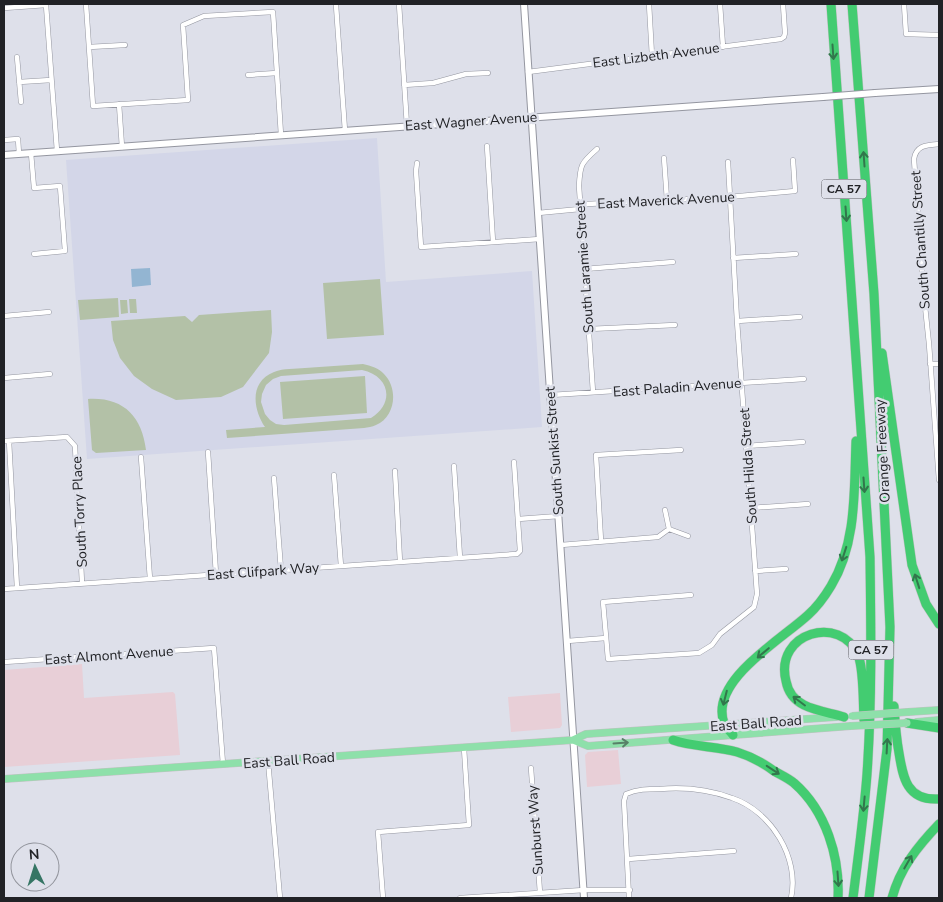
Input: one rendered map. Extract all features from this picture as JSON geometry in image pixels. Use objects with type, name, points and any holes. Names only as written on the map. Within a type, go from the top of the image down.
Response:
[{"type":"highway","name":"Orange Freeway","points":[[830,4],[870,557],[871,636],[867,772],[863,825],[853,898]]},
{"type":"highway","name":"Orange Freeway","points":[[852,4],[874,294],[890,627],[887,749],[869,898]]},
{"type":"highway","points":[[874,294],[912,565],[926,604],[939,624]]},
{"type":"highway","points":[[733,735],[724,725],[723,701],[732,681],[808,615],[831,585],[839,569],[853,518],[858,401]]},
{"type":"highway","points":[[890,627],[895,732],[902,774],[908,786],[916,794],[928,799],[939,799]]},
{"type":"highway","points":[[848,716],[803,705],[790,693],[784,675],[785,659],[792,646],[807,635],[822,632],[838,635],[847,641],[858,653],[861,663],[867,772]]},
{"type":"highway","points":[[907,722],[939,728]]},
{"type":"highway","points":[[673,740],[686,745],[714,747],[739,752],[759,761],[794,783],[806,796],[825,826],[836,859],[839,884],[838,898]]},
{"type":"highway","points":[[892,898],[909,860],[919,845],[939,824]]},
{"type":"main road","name":"East Ball Road","points":[[4,779],[573,740],[586,734],[939,710]]},
{"type":"main road","name":"East Ball Road","points":[[573,740],[588,746],[939,720]]},
{"type":"street","points":[[86,4],[93,106],[188,100],[183,25],[204,16],[273,12],[281,135]]},
{"type":"street","points":[[399,4],[407,126]]},
{"type":"street","name":"South Sunkist Street","points":[[524,4],[584,898]]},
{"type":"street","points":[[649,4],[652,56]]},
{"type":"street","points":[[720,4],[723,47]]},
{"type":"street","name":"East Lizbeth Avenue","points":[[528,72],[776,40],[784,37],[783,4]]},
{"type":"street","points":[[904,4],[906,34],[939,35]]},
{"type":"street","points":[[4,8],[46,5],[57,151]]},
{"type":"street","points":[[336,5],[344,130]]},
{"type":"street","points":[[89,47],[125,45]]},
{"type":"street","points":[[18,57],[21,102]]},
{"type":"street","points":[[248,75],[277,73]]},
{"type":"street","points":[[404,85],[433,83],[466,74],[488,73]]},
{"type":"street","points":[[19,82],[51,80]]},
{"type":"street","name":"East Wagner Avenue","points":[[4,155],[939,89]]},
{"type":"street","points":[[119,104],[122,147]]},
{"type":"street","points":[[4,140],[18,140],[19,154]]},
{"type":"street","name":"South Chantilly Street","points":[[939,144],[922,146],[917,150],[914,159],[923,287],[937,426],[939,480]]},
{"type":"street","points":[[487,146],[493,242]]},
{"type":"street","name":"South Laramie Street","points":[[593,392],[580,210],[580,168],[586,159],[597,149]]},
{"type":"street","points":[[31,153],[34,188],[60,186],[65,251],[34,254]]},
{"type":"street","points":[[664,158],[667,200]]},
{"type":"street","name":"East Maverick Avenue","points":[[538,213],[580,210],[587,204],[795,191],[793,160]]},
{"type":"street","name":"South Hilda Street","points":[[606,638],[608,659],[699,653],[712,645],[720,634],[754,607],[757,594],[756,571],[737,321],[728,162]]},
{"type":"street","points":[[417,163],[421,247],[540,239]]},
{"type":"street","points":[[733,258],[796,254]]},
{"type":"street","points":[[584,269],[673,262]]},
{"type":"street","points":[[4,316],[49,312]]},
{"type":"street","points":[[737,321],[800,317]]},
{"type":"street","points":[[589,329],[675,324]]},
{"type":"street","points":[[930,364],[939,364]]},
{"type":"street","points":[[4,378],[50,374]]},
{"type":"street","name":"East Paladin Avenue","points":[[551,395],[804,379]]},
{"type":"street","name":"South Torry Place","points":[[6,441],[68,437],[75,446],[82,583]]},
{"type":"street","points":[[6,441],[17,588]]},
{"type":"street","points":[[746,446],[803,442]]},
{"type":"street","points":[[600,541],[596,455],[681,450]]},
{"type":"street","points":[[208,452],[216,574]]},
{"type":"street","points":[[141,457],[150,579]]},
{"type":"street","points":[[514,462],[518,519],[559,516]]},
{"type":"street","points":[[454,466],[460,558]]},
{"type":"street","points":[[395,471],[400,562]]},
{"type":"street","points":[[334,475],[341,566]]},
{"type":"street","points":[[274,478],[281,570]]},
{"type":"street","points":[[751,508],[808,504]]},
{"type":"street","points":[[665,510],[668,529]]},
{"type":"street","name":"East Clifpark Way","points":[[4,588],[517,554],[520,551],[518,519]]},
{"type":"street","points":[[561,545],[658,537],[668,529]]},
{"type":"street","points":[[668,529],[688,536]]},
{"type":"street","points":[[756,571],[786,569]]},
{"type":"street","points":[[567,641],[606,638],[603,602],[691,594]]},
{"type":"street","name":"East Almont Avenue","points":[[4,662],[214,648],[223,764]]},
{"type":"street","points":[[383,898],[378,832],[469,826],[464,748]]},
{"type":"street","points":[[268,761],[280,898]]},
{"type":"street","name":"Sunburst Way","points":[[531,768],[540,893]]},
{"type":"street","points":[[630,898],[624,801],[626,794],[634,790],[672,788],[703,791],[733,798],[755,810],[771,825],[782,842],[789,858],[792,876],[791,898]]},
{"type":"street","points":[[628,859],[734,851]]},
{"type":"street","points":[[460,898],[584,890],[630,890]]},
{"type":"shaded area","points":[[377,138],[386,282],[532,271],[542,427],[87,459],[66,160]]},
{"type":"shaded area","points":[[82,664],[84,698],[173,692],[175,694],[180,755],[4,767],[4,670]]},
{"type":"shaded area","points":[[560,693],[562,725],[560,728],[511,732],[508,697]]},
{"type":"shaded area","points":[[618,750],[621,784],[587,787],[585,755],[588,752]]},
{"type":"green space","points":[[380,279],[384,335],[327,339],[323,283]]},
{"type":"green space","points":[[118,298],[119,317],[80,320],[78,300]]},
{"type":"green space","points":[[129,299],[136,299],[137,313],[130,313]]},
{"type":"green space","points":[[120,300],[127,300],[128,313],[121,314]]},
{"type":"green space","points":[[271,310],[272,332],[269,353],[243,387],[221,397],[176,400],[152,389],[134,376],[120,358],[113,340],[111,321],[185,316],[192,322],[199,315]]},
{"type":"green space","points":[[363,364],[380,370],[389,380],[392,387],[393,402],[391,409],[387,416],[376,425],[364,428],[227,438],[226,430],[265,427],[258,412],[256,396],[260,382],[266,376],[286,369]],"holes":[[[362,370],[379,378],[386,391],[384,405],[371,418],[284,425],[276,424],[265,414],[261,402],[266,385],[273,379],[281,376]]]},
{"type":"green space","points":[[365,376],[367,413],[283,419],[280,382]]},
{"type":"green space","points":[[88,399],[111,401],[129,411],[140,427],[146,450],[96,453],[92,450]]},
{"type":"water","points":[[150,268],[151,285],[132,287],[131,269]]}]
